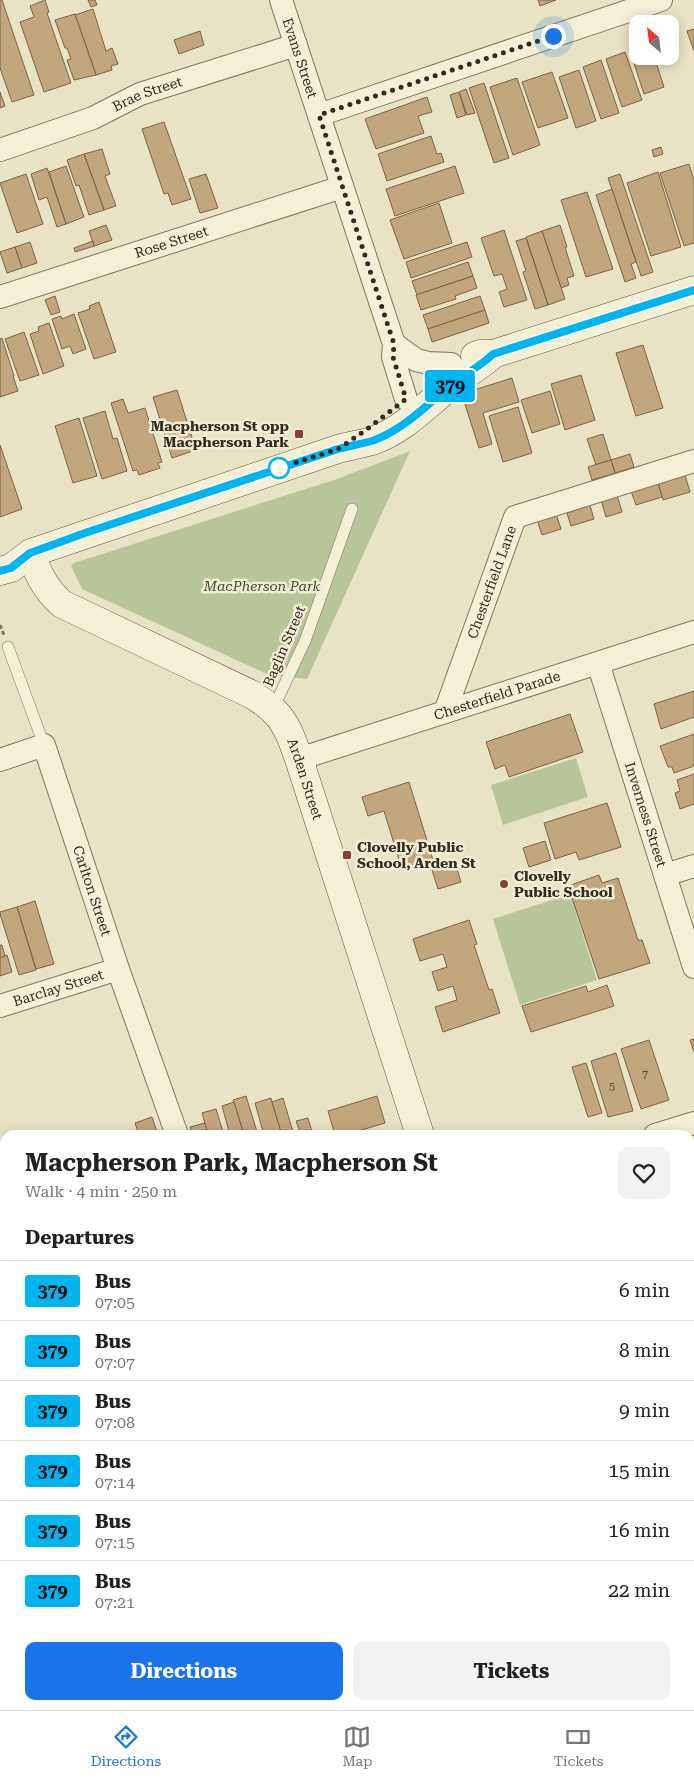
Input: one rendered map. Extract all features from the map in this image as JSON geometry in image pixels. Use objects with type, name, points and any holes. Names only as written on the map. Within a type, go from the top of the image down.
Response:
[{"type":"main road","points":[[0,556],[30,553],[338,449],[372,441],[406,423],[413,406],[435,375],[451,364],[480,354],[493,354],[694,290]]},
{"type":"main road","points":[[413,406],[454,383],[484,363],[493,354]]},
{"type":"main road","points":[[0,571],[11,568],[30,553]]},
{"type":"main road","name":"Arden Street","points":[[30,553],[37,572],[46,588],[62,604],[254,695],[273,709],[280,717],[290,734],[299,760],[418,1130]]},
{"type":"street","name":"Evans Street","points":[[281,0],[394,344],[393,357],[413,406]]},
{"type":"street","points":[[319,115],[661,0]]},
{"type":"street","name":"Brae Street","points":[[0,150],[93,118],[140,94],[296,45]]},
{"type":"street","name":"Rose Street","points":[[0,297],[342,187]]},
{"type":"street","points":[[394,344],[416,360],[428,363],[451,364]]},
{"type":"street","name":"Chesterfield Lane","points":[[444,712],[515,517],[694,461]]},
{"type":"street","name":"Chesterfield Parade","points":[[299,760],[694,632]]},
{"type":"street","name":"Inverness Street","points":[[598,663],[694,967]]},
{"type":"street","points":[[0,760],[44,745]]},
{"type":"street","name":"Carlton Street","points":[[44,745],[118,970],[175,1130]]},
{"type":"street","points":[[665,875],[694,866]]},
{"type":"street","name":"Barclay Street","points":[[0,1006],[118,970]]},
{"type":"street","points":[[671,1130],[694,1123]]},
{"type":"lane","name":"Baglin Street","points":[[273,709],[304,641],[352,509]]},
{"type":"lane","name":"Carlton Street","points":[[8,647],[44,745]]},
{"type":"green space","name":"MacPherson Park","points":[[410,451],[307,679],[269,675],[82,589],[71,566],[74,563],[337,479]]},
{"type":"green space","points":[[576,758],[588,797],[503,825],[491,785]]},
{"type":"green space","points":[[570,894],[597,980],[520,1005],[493,919]]},
{"type":"building","points":[[0,0],[2,0],[34,95],[12,102],[0,68]]},
{"type":"building","points":[[45,0],[49,12],[47,13],[71,83],[44,92],[20,22],[34,17],[30,6]]},
{"type":"building","points":[[88,0],[95,0],[97,5],[91,7]]},
{"type":"building","points":[[538,0],[556,0],[540,6]]},
{"type":"building","points":[[93,9],[106,51],[112,48],[118,64],[111,66],[112,70],[96,75],[75,15]]},
{"type":"building","points":[[75,14],[96,75],[74,80],[67,60],[71,59],[55,20]]},
{"type":"building","points":[[694,29],[694,51],[687,31]]},
{"type":"building","points":[[200,31],[204,45],[179,54],[174,40]]},
{"type":"building","points":[[625,52],[642,100],[622,107],[606,59]]},
{"type":"building","points":[[601,60],[619,113],[601,119],[583,67]]},
{"type":"building","points":[[635,65],[657,65],[664,87],[644,94]]},
{"type":"building","points":[[579,70],[596,121],[576,128],[559,77]]},
{"type":"building","points":[[552,72],[568,118],[538,128],[522,82]]},
{"type":"building","points":[[517,78],[540,145],[513,155],[490,87]]},
{"type":"building","points":[[484,83],[509,158],[494,163],[469,88]]},
{"type":"building","points":[[466,89],[475,113],[467,115],[459,92]]},
{"type":"building","points":[[0,92],[5,106],[0,108]]},
{"type":"building","points":[[459,92],[466,115],[457,118],[450,95]]},
{"type":"building","points":[[427,97],[432,112],[418,116],[424,133],[376,149],[365,119]]},
{"type":"building","points":[[164,122],[191,199],[172,205],[168,193],[164,194],[142,129]]},
{"type":"building","points":[[431,136],[437,154],[441,153],[444,162],[387,181],[378,154]]},
{"type":"building","points":[[661,147],[663,154],[654,157],[652,150]]},
{"type":"building","points":[[102,149],[110,174],[105,176],[116,206],[104,210],[84,154]]},
{"type":"building","points":[[84,154],[104,210],[89,215],[79,185],[76,186],[67,160]]},
{"type":"building","points":[[689,164],[694,180],[694,243],[684,246],[660,173]]},
{"type":"building","points":[[66,166],[84,217],[66,224],[49,172]]},
{"type":"building","points":[[455,166],[464,193],[395,216],[386,189]]},
{"type":"building","points":[[47,168],[66,224],[57,227],[47,197],[39,200],[31,174]]},
{"type":"building","points":[[658,172],[681,247],[651,256],[627,183]]},
{"type":"building","points":[[26,174],[43,224],[17,233],[0,183]]},
{"type":"building","points":[[206,174],[218,208],[200,213],[189,179]]},
{"type":"building","points":[[620,174],[653,272],[641,276],[608,178]]},
{"type":"building","points":[[612,189],[636,262],[631,264],[636,278],[625,282],[596,195]]},
{"type":"building","points":[[587,192],[613,269],[586,277],[561,200]]},
{"type":"building","points":[[439,203],[452,243],[404,259],[390,220]]},
{"type":"building","points":[[106,225],[112,240],[94,246],[89,231]]},
{"type":"building","points":[[560,225],[574,276],[567,278],[569,285],[561,288],[542,231]]},
{"type":"building","points":[[504,230],[527,300],[504,307],[499,292],[507,289],[502,274],[494,276],[481,238]]},
{"type":"building","points":[[542,231],[565,299],[548,305],[526,237]]},
{"type":"building","points":[[526,238],[548,305],[535,309],[523,272],[526,271],[516,241]]},
{"type":"building","points":[[93,241],[94,246],[75,252],[74,248]]},
{"type":"building","points":[[30,242],[37,263],[22,268],[15,247]]},
{"type":"building","points":[[467,242],[472,257],[411,278],[406,262]]},
{"type":"building","points":[[15,247],[22,268],[7,273],[0,252]]},
{"type":"building","points":[[468,262],[473,276],[417,295],[412,281]]},
{"type":"building","points":[[473,276],[477,288],[455,296],[456,299],[421,310],[416,295]]},
{"type":"building","points":[[55,296],[60,312],[51,315],[45,300]]},
{"type":"building","points":[[480,296],[485,310],[428,329],[423,315]]},
{"type":"building","points":[[99,302],[116,352],[94,359],[78,313],[90,309],[89,306]]},
{"type":"building","points":[[485,310],[489,323],[432,342],[428,329]]},
{"type":"building","points":[[74,314],[86,349],[73,354],[70,346],[62,349],[52,319],[61,316],[62,319]]},
{"type":"building","points":[[49,323],[64,366],[43,374],[30,334],[39,331],[38,327]]},
{"type":"building","points":[[24,332],[39,375],[20,381],[5,339]]},
{"type":"building","points":[[2,338],[18,391],[0,397],[0,339]]},
{"type":"building","points":[[643,345],[663,408],[636,416],[616,353]]},
{"type":"building","points":[[581,375],[595,420],[565,430],[551,384]]},
{"type":"building","points":[[512,378],[519,402],[483,413],[492,444],[479,448],[463,398],[474,390]]},
{"type":"building","points":[[177,390],[196,450],[172,458],[153,397]]},
{"type":"building","points":[[550,391],[560,424],[532,433],[521,400]]},
{"type":"building","points":[[123,399],[128,413],[145,408],[162,462],[158,463],[160,468],[139,475],[137,470],[133,471],[111,403]]},
{"type":"building","points":[[518,407],[532,453],[503,462],[489,416]]},
{"type":"building","points":[[105,411],[113,439],[117,438],[127,471],[102,479],[83,418]]},
{"type":"building","points":[[79,418],[97,476],[73,483],[55,426]]},
{"type":"building","points":[[603,434],[611,460],[596,465],[587,439]]},
{"type":"building","points":[[0,445],[22,509],[0,517]]},
{"type":"building","points":[[630,454],[634,467],[615,473],[611,460]]},
{"type":"building","points":[[611,460],[615,473],[592,480],[588,467]]},
{"type":"building","points":[[685,475],[690,492],[663,500],[658,483]]},
{"type":"building","points":[[658,483],[662,497],[636,505],[631,491]]},
{"type":"building","points":[[617,495],[622,512],[606,517],[601,500]]},
{"type":"building","points":[[590,505],[594,519],[571,526],[567,513]]},
{"type":"building","points":[[556,514],[561,529],[542,535],[537,520]]},
{"type":"building","points":[[694,691],[694,717],[661,729],[654,704]]},
{"type":"building","points":[[570,714],[583,752],[509,777],[505,765],[495,769],[486,742]]},
{"type":"building","points":[[694,734],[694,766],[674,773],[672,767],[668,767],[660,746]]},
{"type":"building","points":[[694,774],[694,804],[680,809],[675,793],[680,791],[677,780]]},
{"type":"building","points":[[409,782],[433,860],[402,870],[384,811],[368,816],[362,797]]},
{"type":"building","points":[[607,803],[621,847],[579,860],[576,852],[555,859],[544,823]]},
{"type":"building","points":[[545,841],[551,860],[529,867],[523,848]]},
{"type":"building","points":[[455,863],[461,882],[438,889],[432,870]]},
{"type":"building","points":[[599,875],[602,883],[618,878],[638,940],[642,940],[650,963],[599,979],[568,886]]},
{"type":"building","points":[[35,901],[54,964],[36,969],[17,907]]},
{"type":"building","points":[[17,907],[36,970],[19,975],[0,914],[0,912]]},
{"type":"building","points":[[469,920],[477,944],[474,945],[489,990],[492,989],[500,1013],[443,1032],[435,1007],[457,1000],[453,986],[438,991],[432,972],[447,967],[443,954],[420,961],[413,939]]},
{"type":"building","points":[[0,945],[2,945],[5,956],[0,958]]},
{"type":"building","points":[[7,955],[12,972],[0,976],[0,958]]},
{"type":"building","points":[[607,985],[614,1006],[531,1032],[522,1006],[586,986],[588,992]]},
{"type":"building","points":[[694,1039],[694,1052],[690,1040]]},
{"type":"building","points":[[649,1040],[669,1100],[641,1109],[621,1049]]},
{"type":"building","points":[[616,1053],[633,1111],[608,1117],[591,1061]]},
{"type":"building","points":[[586,1063],[602,1113],[588,1117],[572,1067]]},
{"type":"building","points":[[246,1096],[256,1130],[242,1130],[233,1100]]},
{"type":"building","points":[[377,1096],[385,1123],[362,1130],[334,1130],[328,1111]]},
{"type":"building","points":[[271,1098],[281,1130],[263,1130],[255,1103]]},
{"type":"building","points":[[283,1098],[293,1130],[280,1130],[272,1102]]},
{"type":"building","points":[[234,1102],[242,1130],[229,1130],[222,1106]]},
{"type":"building","points":[[216,1109],[222,1130],[207,1130],[202,1113]]},
{"type":"building","points":[[152,1117],[156,1130],[137,1130],[135,1123]]},
{"type":"building","points":[[308,1118],[312,1130],[299,1130],[296,1121]]},
{"type":"building","points":[[205,1123],[207,1130],[191,1130],[190,1127]]},
{"type":"bus line","name":"379","points":[[0,571],[11,568],[30,553],[85,533],[338,449],[372,441],[406,423],[454,383],[484,363],[493,354],[694,290]]},
{"type":"place","name":"Macpherson St opp Macpherson Park","points":[[299,434]]},
{"type":"place","name":"Clovelly Public School, Arden St","points":[[347,855]]},
{"type":"place","name":"Clovelly Public School","points":[[504,884]]},
{"type":"route","points":[[279,468],[338,449],[406,399],[393,357],[394,344],[319,115],[553,36]]}]
